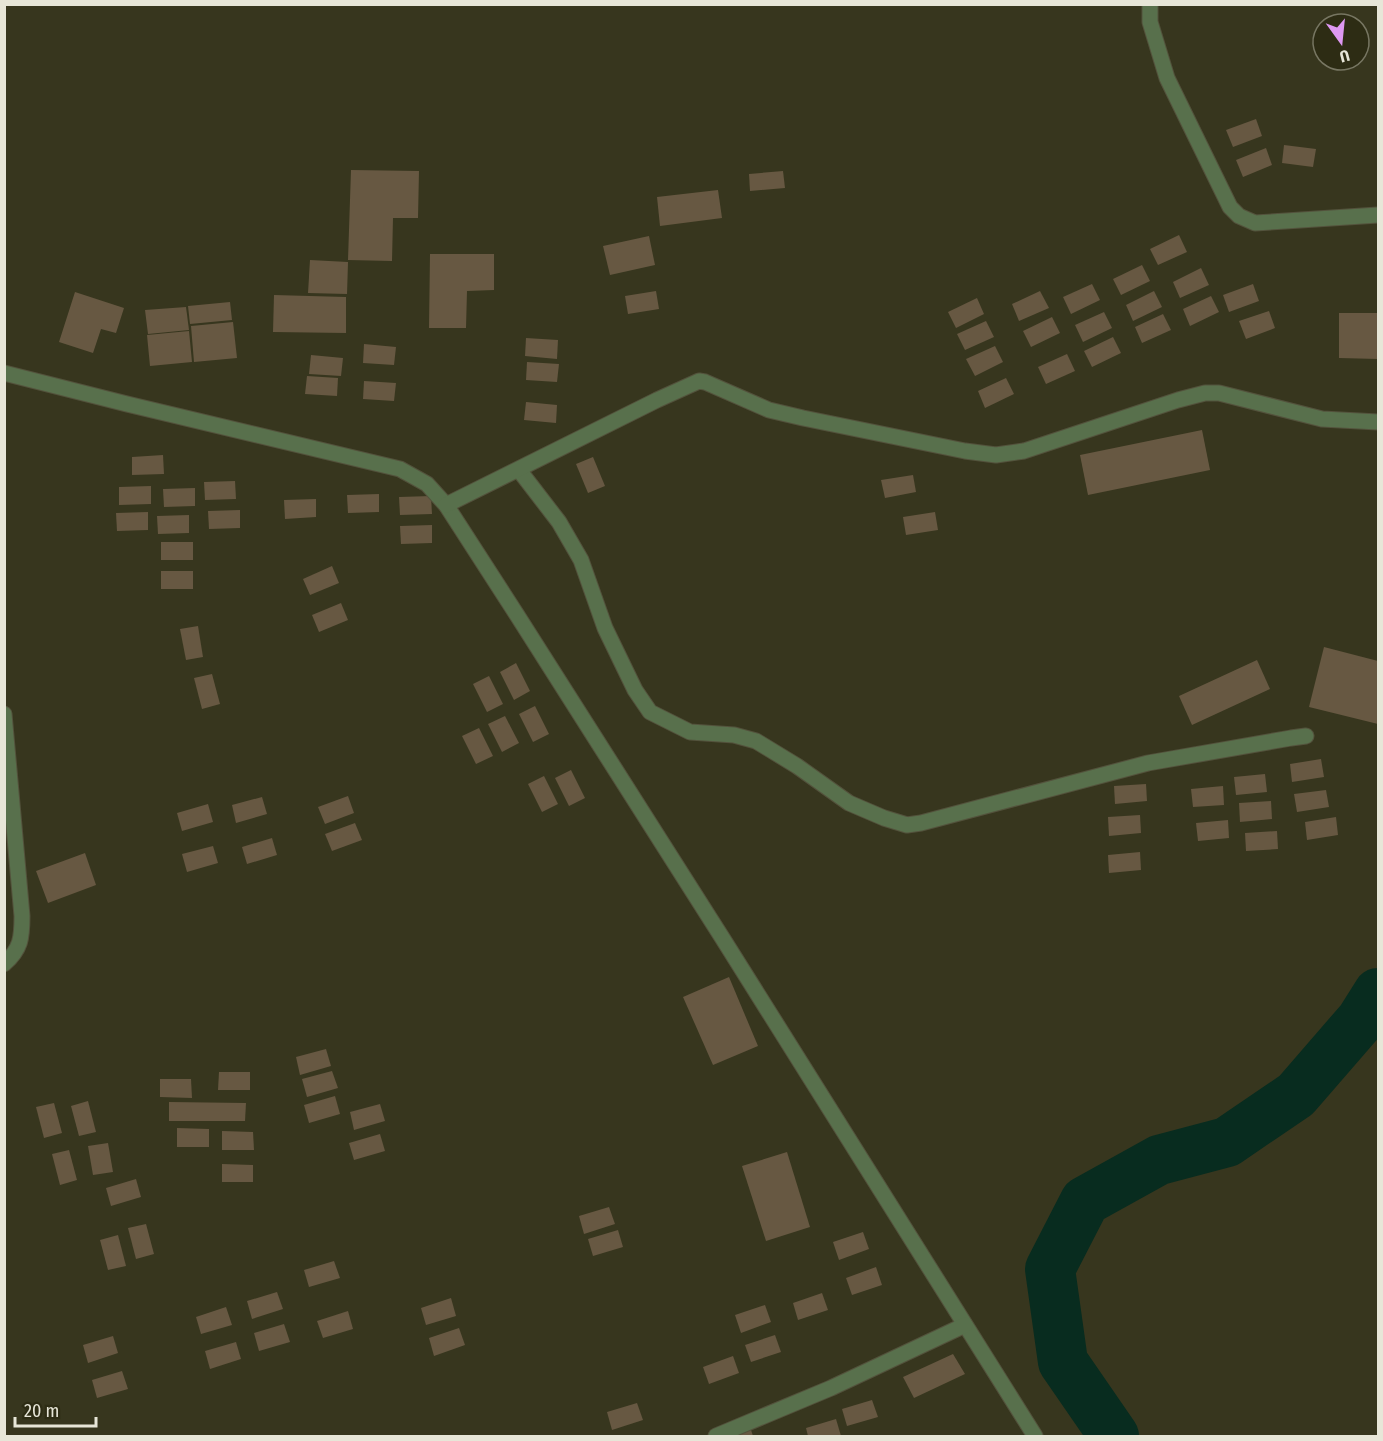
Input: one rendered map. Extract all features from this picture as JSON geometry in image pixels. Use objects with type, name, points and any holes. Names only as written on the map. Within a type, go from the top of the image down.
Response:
[{"type":"street","points":[[1150,4],[1150,22],[1167,78],[1230,207],[1239,216],[1255,223],[1378,215]]},
{"type":"street","points":[[4,373],[400,469],[427,484],[446,506],[517,615],[1035,1437]]},
{"type":"street","points":[[446,506],[657,400],[695,383],[705,382],[769,410],[996,455],[1024,451],[1205,393],[1219,393],[1322,419],[1378,422]]},
{"type":"street","points":[[519,470],[560,522],[581,560],[605,628],[635,690],[651,712],[690,732],[734,735],[756,741],[797,766],[849,803],[884,818],[907,825],[921,823],[1148,763],[1306,736]]},
{"type":"street","points":[[4,714],[22,935],[20,945],[12,958],[4,964]]},
{"type":"street","points":[[716,1437],[831,1388],[965,1325]]},
{"type":"building","points":[[1256,119],[1262,136],[1233,147],[1226,130]]},
{"type":"building","points":[[1284,145],[1316,149],[1313,167],[1282,163]]},
{"type":"building","points":[[1266,148],[1272,165],[1243,177],[1236,160]]},
{"type":"building","points":[[351,170],[419,171],[418,218],[393,218],[392,261],[348,260]]},
{"type":"building","points":[[783,171],[785,188],[750,191],[749,174]]},
{"type":"building","points":[[718,190],[722,218],[660,226],[657,197]]},
{"type":"building","points":[[1179,235],[1187,252],[1158,265],[1150,249]]},
{"type":"building","points":[[649,236],[655,265],[610,275],[603,246]]},
{"type":"building","points":[[430,254],[494,254],[494,290],[467,291],[466,328],[429,328]]},
{"type":"building","points":[[310,260],[348,262],[347,294],[308,293]]},
{"type":"building","points":[[1142,265],[1150,281],[1121,295],[1113,279]]},
{"type":"building","points":[[1201,268],[1209,285],[1180,298],[1173,282]]},
{"type":"building","points":[[1092,284],[1100,300],[1071,314],[1063,297]]},
{"type":"building","points":[[1253,284],[1259,301],[1229,312],[1223,295]]},
{"type":"building","points":[[656,291],[659,309],[628,314],[625,296]]},
{"type":"building","points":[[1040,291],[1049,308],[1019,321],[1012,304]]},
{"type":"building","points":[[1154,291],[1162,307],[1133,321],[1126,305]]},
{"type":"building","points":[[75,292],[124,308],[116,333],[101,329],[93,353],[59,342]]},
{"type":"building","points":[[274,295],[346,297],[346,333],[273,332]]},
{"type":"building","points":[[1211,296],[1219,312],[1190,326],[1183,309]]},
{"type":"building","points":[[977,298],[984,314],[956,328],[948,312]]},
{"type":"building","points":[[230,302],[232,320],[190,324],[188,306]]},
{"type":"building","points":[[186,307],[189,330],[148,334],[145,310]]},
{"type":"building","points":[[1269,311],[1275,328],[1246,339],[1239,321]]},
{"type":"building","points":[[1104,312],[1112,328],[1083,342],[1075,325]]},
{"type":"building","points":[[1339,313],[1378,313],[1378,359],[1339,358]]},
{"type":"building","points":[[1163,314],[1171,330],[1142,343],[1135,327]]},
{"type":"building","points":[[1052,317],[1060,333],[1031,347],[1023,331]]},
{"type":"building","points":[[986,321],[994,337],[965,350],[957,334]]},
{"type":"building","points":[[233,322],[237,358],[194,362],[191,326]]},
{"type":"building","points":[[189,331],[192,362],[150,366],[147,335]]},
{"type":"building","points":[[1113,337],[1121,353],[1092,367],[1084,351]]},
{"type":"building","points":[[526,338],[558,340],[557,359],[525,356]]},
{"type":"building","points":[[364,344],[396,347],[394,365],[363,363]]},
{"type":"building","points":[[995,346],[1003,362],[975,376],[966,359]]},
{"type":"building","points":[[1067,354],[1075,371],[1046,384],[1038,367]]},
{"type":"building","points":[[311,355],[343,358],[341,376],[309,374]]},
{"type":"building","points":[[527,362],[559,364],[557,382],[526,380]]},
{"type":"building","points":[[307,376],[338,378],[337,396],[305,394]]},
{"type":"building","points":[[1006,378],[1014,394],[985,408],[978,391]]},
{"type":"building","points":[[364,381],[396,383],[394,401],[363,399]]},
{"type":"building","points":[[526,402],[557,405],[556,423],[524,420]]},
{"type":"building","points":[[1202,430],[1210,470],[1088,495],[1080,455]]},
{"type":"building","points":[[163,455],[164,474],[132,475],[132,457]]},
{"type":"building","points":[[593,457],[605,486],[588,493],[576,464]]},
{"type":"building","points":[[913,475],[916,492],[885,498],[881,480]]},
{"type":"building","points":[[235,481],[236,499],[205,500],[204,482]]},
{"type":"building","points":[[151,486],[151,504],[119,505],[119,487]]},
{"type":"building","points":[[195,488],[195,506],[164,507],[163,489]]},
{"type":"building","points":[[379,494],[379,512],[348,513],[347,495]]},
{"type":"building","points":[[431,496],[432,514],[400,515],[399,497]]},
{"type":"building","points":[[316,499],[316,517],[285,519],[284,500]]},
{"type":"building","points":[[240,510],[240,528],[209,529],[208,511]]},
{"type":"building","points":[[148,512],[148,530],[117,531],[116,513]]},
{"type":"building","points":[[935,512],[938,530],[906,535],[903,517]]},
{"type":"building","points":[[189,515],[189,533],[158,534],[157,516]]},
{"type":"building","points":[[432,525],[432,543],[401,544],[400,526]]},
{"type":"building","points":[[161,542],[193,542],[193,560],[161,560]]},
{"type":"building","points":[[332,566],[339,583],[310,595],[303,579]]},
{"type":"building","points":[[161,571],[193,571],[193,589],[161,589]]},
{"type":"building","points":[[341,603],[348,620],[319,632],[312,615]]},
{"type":"building","points":[[198,626],[203,657],[186,660],[180,629]]},
{"type":"building","points":[[1324,647],[1378,661],[1378,724],[1309,707]]},
{"type":"building","points":[[1257,660],[1270,689],[1192,725],[1179,696]]},
{"type":"building","points":[[516,663],[530,691],[514,700],[500,672]]},
{"type":"building","points":[[212,674],[220,704],[202,709],[194,678]]},
{"type":"building","points":[[489,676],[503,704],[487,712],[473,684]]},
{"type":"building","points":[[535,706],[549,734],[533,742],[519,714]]},
{"type":"building","points":[[505,716],[519,743],[502,752],[488,724]]},
{"type":"building","points":[[479,728],[493,756],[476,764],[462,736]]},
{"type":"building","points":[[1321,759],[1324,777],[1292,782],[1290,764]]},
{"type":"building","points":[[571,770],[585,798],[569,806],[555,778]]},
{"type":"building","points":[[1265,774],[1267,792],[1236,795],[1234,777]]},
{"type":"building","points":[[544,776],[558,804],[542,812],[528,784]]},
{"type":"building","points":[[1146,784],[1147,801],[1115,804],[1114,786]]},
{"type":"building","points":[[1223,786],[1224,805],[1193,807],[1191,789]]},
{"type":"building","points":[[1326,790],[1329,807],[1297,812],[1294,794]]},
{"type":"building","points":[[348,796],[354,813],[325,824],[318,807]]},
{"type":"building","points":[[262,797],[267,814],[236,823],[232,805]]},
{"type":"building","points":[[1271,801],[1272,819],[1240,822],[1239,803]]},
{"type":"building","points":[[208,804],[213,822],[182,831],[177,813]]},
{"type":"building","points":[[1140,815],[1141,833],[1109,836],[1108,817]]},
{"type":"building","points":[[1336,817],[1338,835],[1307,840],[1305,822]]},
{"type":"building","points":[[1228,820],[1229,838],[1198,841],[1196,823]]},
{"type":"building","points":[[355,823],[362,840],[332,851],[325,834]]},
{"type":"building","points":[[1277,831],[1278,849],[1246,851],[1245,833]]},
{"type":"building","points":[[272,838],[277,855],[247,864],[242,847]]},
{"type":"building","points":[[213,846],[218,863],[187,872],[182,854]]},
{"type":"building","points":[[1140,852],[1141,870],[1109,873],[1108,855]]},
{"type":"building","points":[[85,853],[96,885],[48,903],[36,871]]},
{"type":"building","points":[[729,977],[758,1046],[713,1065],[683,997]]},
{"type":"building","points":[[326,1049],[331,1066],[300,1075],[296,1057]]},
{"type":"building","points":[[332,1071],[338,1088],[307,1097],[302,1079]]},
{"type":"building","points":[[219,1072],[250,1072],[250,1090],[218,1090]]},
{"type":"building","points":[[160,1079],[191,1079],[192,1098],[160,1097]]},
{"type":"building","points":[[335,1096],[340,1114],[309,1123],[304,1105]]},
{"type":"building","points":[[88,1101],[96,1132],[79,1136],[71,1106]]},
{"type":"building","points":[[169,1102],[246,1103],[245,1121],[169,1121]]},
{"type":"building","points":[[54,1103],[62,1133],[44,1138],[36,1107]]},
{"type":"building","points":[[380,1104],[385,1121],[354,1130],[350,1112]]},
{"type":"building","points":[[177,1128],[209,1129],[209,1147],[177,1147]]},
{"type":"building","points":[[222,1131],[253,1132],[254,1150],[222,1150]]},
{"type":"building","points":[[380,1134],[385,1151],[354,1160],[349,1143]]},
{"type":"building","points":[[108,1143],[113,1172],[93,1175],[88,1146]]},
{"type":"building","points":[[69,1150],[77,1180],[60,1185],[52,1154]]},
{"type":"building","points":[[787,1152],[810,1227],[766,1241],[742,1166]]},
{"type":"building","points":[[222,1164],[253,1165],[253,1182],[222,1182]]},
{"type":"building","points":[[136,1179],[141,1197],[111,1206],[106,1188]]},
{"type":"building","points":[[609,1207],[615,1224],[584,1234],[579,1216]]},
{"type":"building","points":[[146,1224],[154,1254],[136,1259],[128,1228]]},
{"type":"building","points":[[618,1230],[623,1247],[593,1256],[588,1239]]},
{"type":"building","points":[[863,1232],[869,1249],[839,1260],[833,1242]]},
{"type":"building","points":[[118,1235],[126,1266],[108,1270],[100,1240]]},
{"type":"building","points":[[334,1261],[340,1278],[309,1287],[304,1270]]},
{"type":"building","points":[[876,1267],[882,1285],[852,1295],[846,1278]]},
{"type":"building","points":[[277,1292],[283,1309],[252,1319],[247,1301]]},
{"type":"building","points":[[822,1293],[828,1310],[798,1320],[793,1303]]},
{"type":"building","points":[[451,1298],[456,1316],[426,1325],[421,1308]]},
{"type":"building","points":[[765,1305],[771,1322],[741,1333],[735,1315]]},
{"type":"building","points":[[226,1307],[232,1325],[201,1334],[196,1317]]},
{"type":"building","points":[[348,1311],[353,1329],[323,1338],[317,1321]]},
{"type":"building","points":[[284,1324],[290,1342],[259,1351],[254,1333]]},
{"type":"building","points":[[459,1328],[465,1345],[434,1356],[429,1338]]},
{"type":"building","points":[[775,1335],[781,1352],[751,1362],[745,1345]]},
{"type":"building","points":[[113,1336],[118,1353],[88,1363],[83,1345]]},
{"type":"building","points":[[236,1342],[241,1359],[210,1369],[205,1351]]},
{"type":"building","points":[[953,1354],[965,1374],[914,1398],[903,1377]]},
{"type":"building","points":[[733,1356],[739,1373],[709,1384],[703,1367]]},
{"type":"building","points":[[122,1371],[128,1389],[97,1398],[92,1380]]},
{"type":"building","points":[[872,1400],[878,1417],[847,1426],[842,1409]]},
{"type":"building","points":[[637,1403],[643,1420],[612,1430],[607,1412]]},
{"type":"building","points":[[836,1419],[841,1436],[808,1436],[806,1428]]},
{"type":"building","points":[[751,1430],[753,1436],[731,1436]]},
{"type":"waterway","points":[[1114,1436],[1063,1362],[1050,1269],[1085,1201],[1159,1160],[1227,1142],[1296,1095],[1361,1020],[1378,993]]}]
